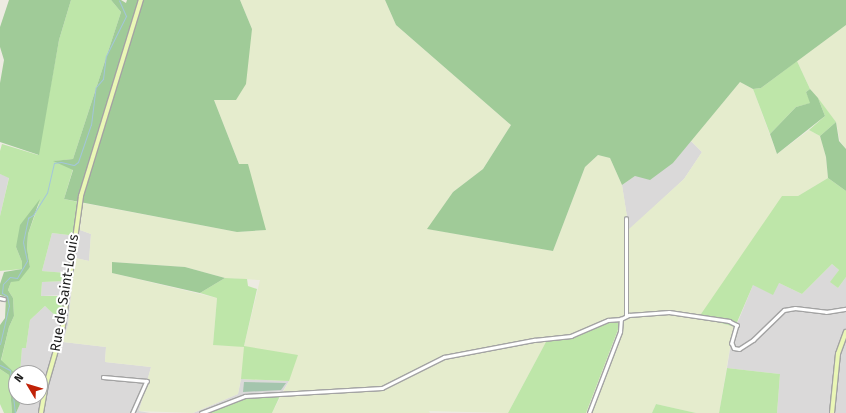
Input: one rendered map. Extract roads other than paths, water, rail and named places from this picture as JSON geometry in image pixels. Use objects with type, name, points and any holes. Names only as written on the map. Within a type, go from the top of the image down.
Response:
[{"type":"street","name":"Rue de Saint-Louis","points":[[41,413],[46,385],[63,326],[81,196],[107,117],[141,0]]},
{"type":"street","points":[[626,219],[626,316]]},
{"type":"street","points":[[0,298],[4,299]]},
{"type":"street","points":[[201,413],[245,396],[382,388],[448,356],[534,340],[571,336],[608,320],[621,319],[626,316],[669,312],[692,314],[729,321],[737,325],[732,343],[734,348],[739,350],[753,340],[784,310],[795,308],[823,312],[846,309]]},
{"type":"street","points":[[589,413],[620,332],[621,319]]},
{"type":"street","points":[[832,413],[838,354],[846,332]]},
{"type":"street","points":[[103,377],[147,381],[133,413]]},
{"type":"waterway","points":[[0,344],[9,306],[7,296],[2,293],[3,284],[10,277],[17,278],[27,261],[23,242],[28,218],[33,215],[47,193],[54,163],[61,162],[74,165],[78,162],[91,125],[96,87],[103,79],[106,56],[126,16],[119,0]]},
{"type":"waterway","points":[[0,365],[10,370],[15,413]]}]
